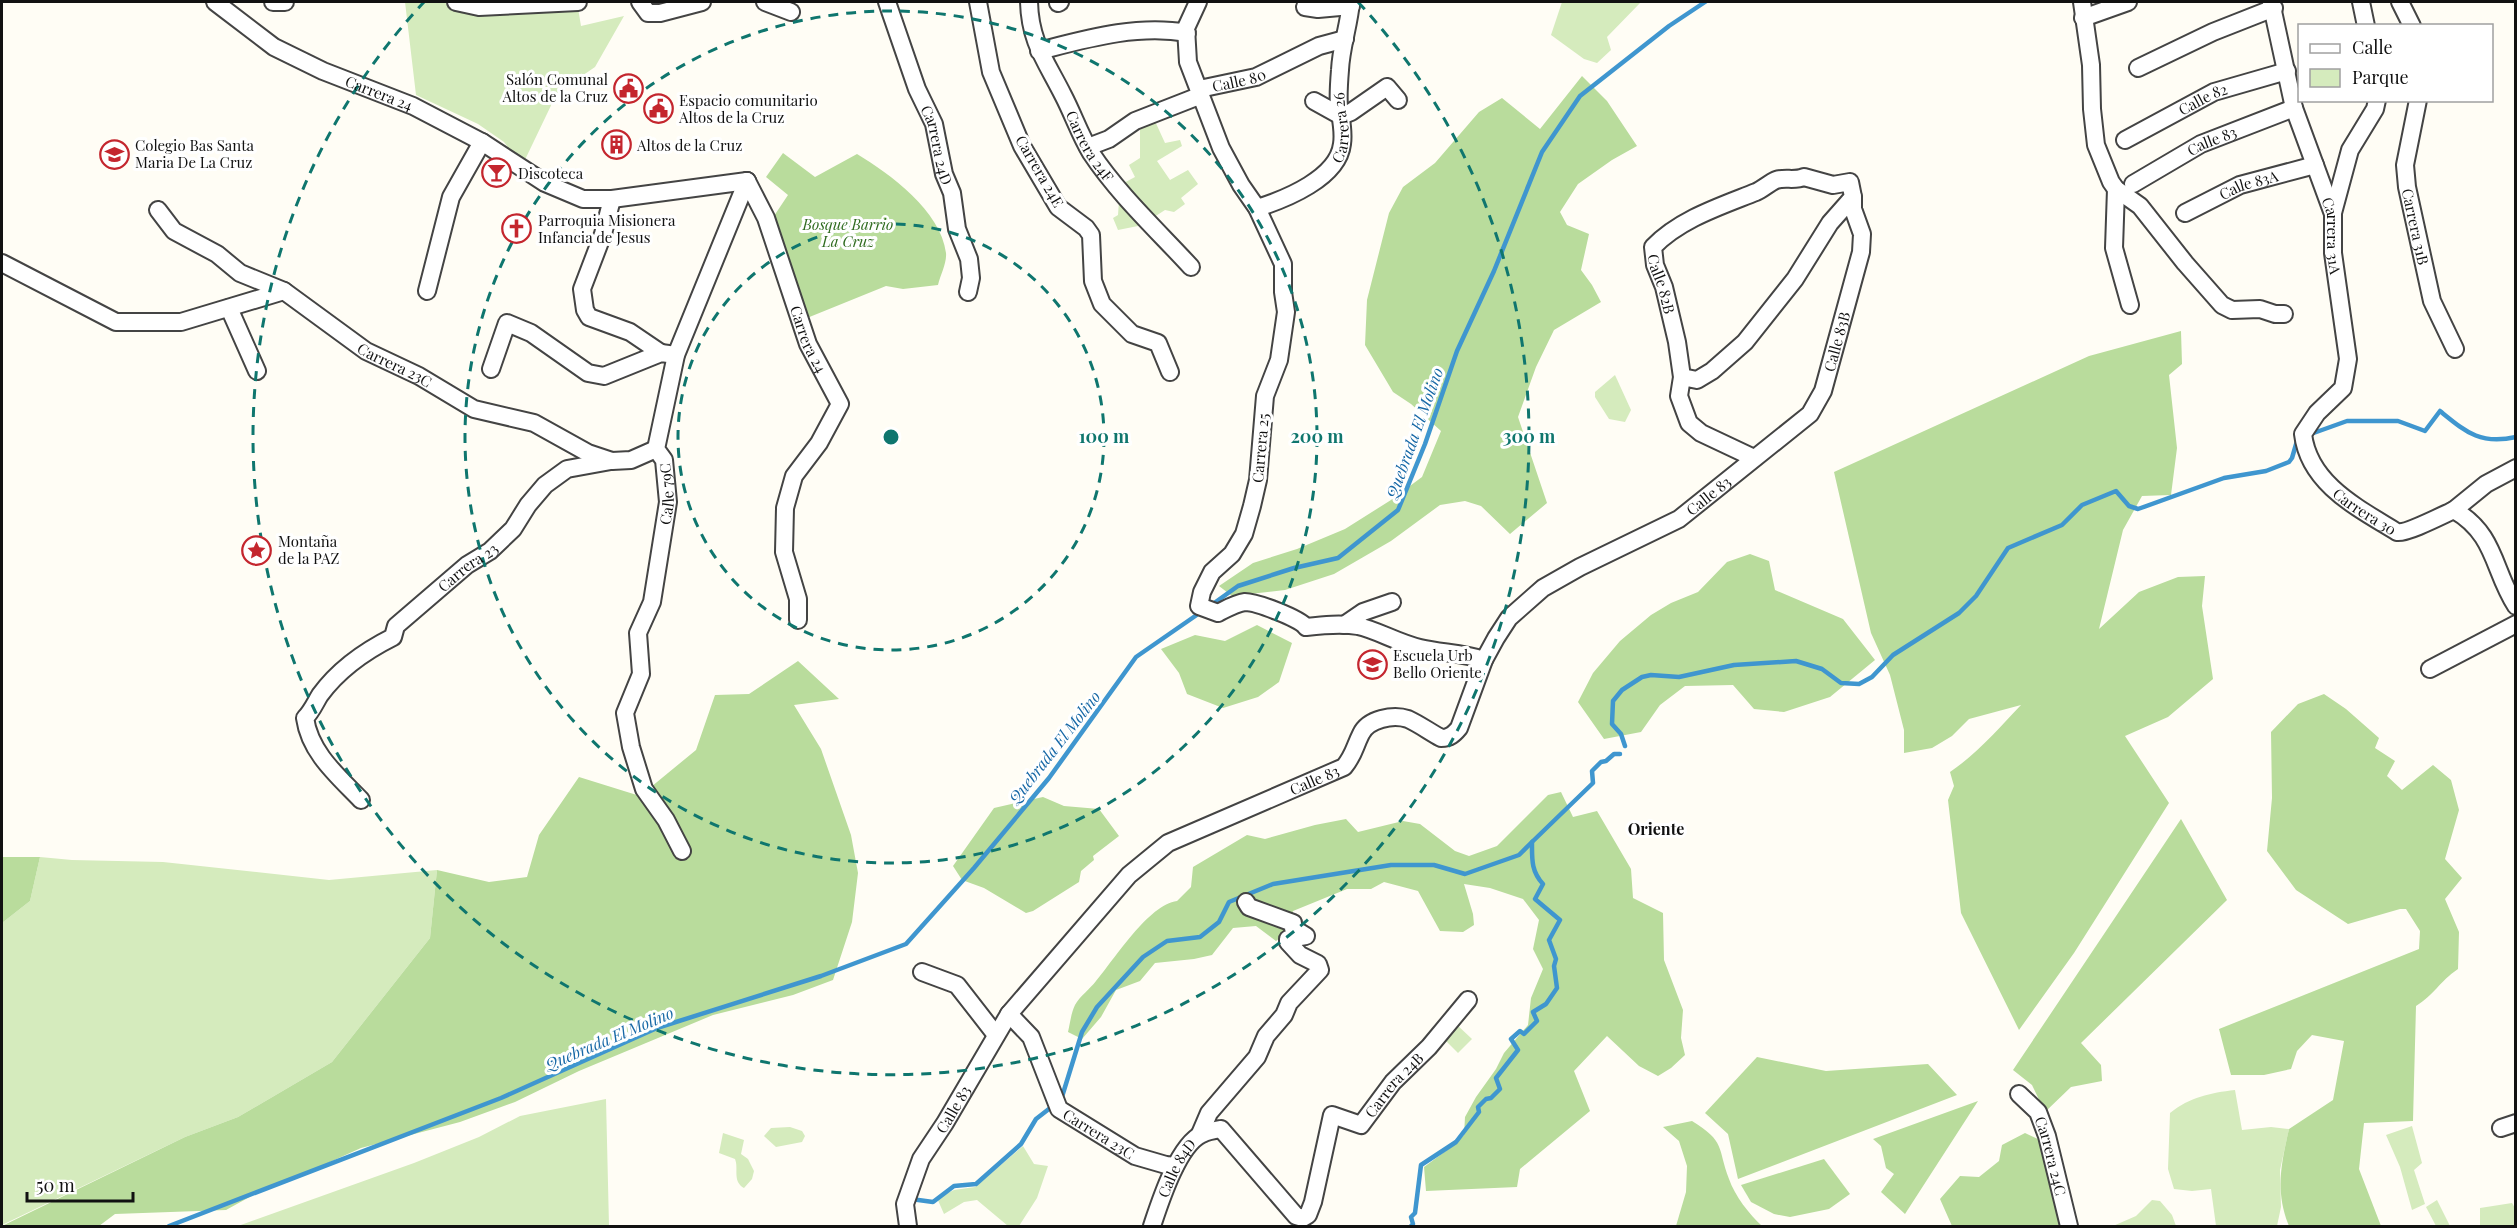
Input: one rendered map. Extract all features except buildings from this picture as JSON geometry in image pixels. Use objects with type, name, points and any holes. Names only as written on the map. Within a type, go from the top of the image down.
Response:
[{"type":"street","name":"Carrera 24","points":[[215,2],[274,47],[323,71],[414,106],[482,142],[545,183],[583,200],[612,199],[747,181],[766,218],[808,344],[840,404],[819,443],[794,476],[785,508],[784,552],[798,599],[798,620]]},
{"type":"street","points":[[273,2],[285,2]]},
{"type":"street","points":[[456,2],[479,7],[578,2]]},
{"type":"street","points":[[640,2],[648,13],[668,11],[702,2]]},
{"type":"street","points":[[765,2],[792,12]]},
{"type":"street","name":"Carrera 24D","points":[[887,2],[917,89],[934,124],[944,174],[952,194],[957,229],[969,259],[971,278],[968,292]]},
{"type":"street","name":"Carrera 24E","points":[[978,2],[991,72],[1022,146],[1058,207],[1086,228],[1091,236],[1094,281],[1102,304],[1132,334],[1158,343],[1170,372]]},
{"type":"street","name":"Carrera 24F","points":[[1029,2],[1029,15],[1039,51],[1063,93],[1088,147],[1116,188],[1191,267]]},
{"type":"street","name":"Carrera 25","points":[[1198,2],[1186,27],[1188,62],[1199,96],[1212,122],[1221,148],[1241,185],[1257,208],[1283,264],[1286,312],[1283,344],[1265,396],[1258,480],[1244,534],[1232,554],[1212,572],[1202,592],[1199,606],[1218,613],[1242,602],[1254,603],[1292,616],[1306,627],[1344,625],[1359,627],[1399,643],[1444,653],[1466,654],[1484,660]]},
{"type":"street","points":[[2127,2],[2082,10],[2091,65],[2096,145],[2116,189],[2114,248],[2130,305]]},
{"type":"street","points":[[2361,2],[2366,24]]},
{"type":"street","points":[[2400,2],[2411,24]]},
{"type":"street","points":[[1305,7],[1318,9],[1332,4],[1351,4]]},
{"type":"street","name":"Carrera 26","points":[[1257,208],[1295,194],[1330,168],[1338,159],[1342,145],[1340,67],[1351,4]]},
{"type":"street","points":[[2138,68],[2273,5]]},
{"type":"street","name":"Carrera 31A","points":[[2273,5],[2295,108],[2333,213],[2333,253],[2348,359],[2343,388],[2318,413],[2306,448]]},
{"type":"street","points":[[1039,51],[1104,35],[1159,31],[1187,33]]},
{"type":"street","name":"Calle 80","points":[[1088,147],[1109,139],[1135,121],[1199,96],[1204,88],[1256,77],[1319,46],[1345,39]]},
{"type":"street","name":"Calle 82","points":[[2125,140],[2214,92],[2286,71]]},
{"type":"street","points":[[1314,101],[1341,116],[1351,112],[1387,87],[1398,100]]},
{"type":"street","points":[[2333,213],[2350,150],[2375,109],[2377,102]]},
{"type":"street","name":"Carrera 31B","points":[[2418,102],[2405,165],[2407,187],[2432,301],[2455,349]]},
{"type":"street","name":"Calle 83","points":[[2133,184],[2201,144],[2295,108]]},
{"type":"street","points":[[427,291],[451,197],[482,142]]},
{"type":"street","name":"Calle 83A","points":[[2185,213],[2240,185],[2315,165]]},
{"type":"street","name":"Calle 82B","points":[[1754,458],[1701,433],[1689,423],[1679,396],[1682,378],[1677,342],[1664,287],[1655,265],[1653,247],[1662,238],[1695,218],[1732,200],[1759,191],[1777,179],[1798,180],[1804,177],[1852,189]]},
{"type":"street","name":"Calle 79C","points":[[682,851],[666,820],[644,789],[631,747],[625,714],[641,674],[638,633],[652,602],[668,502],[663,460],[656,449],[669,354],[747,181]]},
{"type":"street","points":[[1682,378],[1697,380],[1712,371],[1745,342],[1789,287],[1852,189]]},
{"type":"street","name":"Calle 83B","points":[[1754,458],[1782,439],[1810,414],[1823,391],[1861,252],[1862,234],[1853,209],[1852,189]]},
{"type":"street","points":[[2116,189],[2140,206],[2222,305],[2232,310],[2260,309],[2275,314],[2284,314]]},
{"type":"street","points":[[612,199],[603,234],[582,289],[583,304],[589,317],[630,332],[669,354]]},
{"type":"street","name":"Carrera 23C","points":[[158,210],[174,231],[217,254],[240,273],[284,291],[366,351],[420,376],[474,409],[534,423],[588,453],[612,461]]},
{"type":"street","points":[[2,263],[116,322],[181,322],[284,291]]},
{"type":"street","points":[[229,308],[257,371]]},
{"type":"street","points":[[491,369],[507,323],[531,333],[576,365],[596,374],[610,374],[669,354]]},
{"type":"street","name":"Carrera 30","points":[[2306,448],[2328,484],[2346,500],[2397,532],[2404,534],[2429,519],[2454,510]]},
{"type":"street","points":[[612,461],[631,460],[656,449]]},
{"type":"street","name":"Calle 83","points":[[908,1227],[905,1204],[921,1159],[945,1123],[996,1035],[1010,1014],[1129,875],[1168,843],[1344,767],[1353,756],[1362,732],[1371,722],[1384,718],[1405,718],[1441,738],[1448,738],[1459,728],[1484,660],[1509,618],[1543,588],[1580,567],[1679,519],[1754,458]]},
{"type":"street","name":"Carrera 23","points":[[361,800],[329,769],[307,729],[305,718],[328,686],[348,664],[393,637],[396,626],[467,565],[490,551],[513,529],[528,505],[545,485],[567,470],[612,461]]},
{"type":"street","points":[[2516,468],[2486,484],[2454,510],[2466,516],[2489,543],[2516,606]]},
{"type":"street","points":[[1344,625],[1363,612],[1392,602]]},
{"type":"street","points":[[2430,669],[2516,624]]},
{"type":"street","points":[[1200,1134],[1209,1113],[1257,1057],[1266,1036],[1284,1015],[1289,1003],[1320,970],[1318,964],[1300,955],[1288,942],[1288,939],[1306,936],[1293,928],[1293,923],[1249,908],[1246,902]]},
{"type":"street","points":[[922,972],[957,985],[996,1035]]},
{"type":"street","name":"Carrera 24B","points":[[1221,1129],[1296,1216],[1303,1218],[1308,1215],[1313,1202],[1332,1115],[1361,1125],[1393,1082],[1429,1047],[1468,1000]]},
{"type":"street","name":"Carrera 23C","points":[[1010,1014],[1031,1037],[1055,1102],[1135,1156],[1175,1166]]},
{"type":"street","name":"Carrera 24C","points":[[2019,1094],[2037,1112],[2047,1136],[2068,1227]]},
{"type":"street","name":"Calle 84D","points":[[1152,1227],[1175,1166],[1200,1134],[1221,1129]]},
{"type":"green space","points":[[405,2],[577,2],[581,26],[624,16],[595,67],[557,93],[522,166],[504,142],[478,124],[416,95]]},
{"type":"green space","points":[[1562,2],[1641,2],[1607,37],[1611,50],[1597,63],[1584,59],[1551,35]]},
{"type":"green space","points":[[1582,76],[1607,101],[1637,146],[1578,184],[1560,212],[1567,225],[1589,234],[1581,270],[1601,302],[1554,330],[1536,367],[1518,417],[1547,503],[1510,534],[1481,506],[1465,501],[1440,505],[1391,541],[1334,574],[1285,590],[1232,596],[1219,586],[1253,563],[1297,549],[1345,529],[1422,477],[1441,431],[1411,404],[1393,392],[1365,345],[1367,300],[1389,213],[1403,187],[1435,163],[1479,112],[1502,98],[1540,129]]},
{"type":"green space","points":[[1154,119],[1165,143],[1180,140],[1182,146],[1157,161],[1170,180],[1188,170],[1198,184],[1181,198],[1185,204],[1174,212],[1165,210],[1151,219],[1120,185],[1135,177],[1129,165],[1140,158],[1140,124]]},
{"type":"green space","name":"Bosque Barrio La Cruz","points":[[783,153],[815,177],[857,154],[898,183],[924,208],[942,238],[946,257],[938,285],[903,289],[886,286],[807,318],[772,219],[788,195],[766,177]]},
{"type":"green space","points":[[1119,201],[1145,221],[1138,226],[1118,230],[1113,218],[1118,215]]},
{"type":"green space","points":[[2181,331],[2182,364],[2169,375],[2177,448],[2171,495],[2142,496],[2123,530],[2099,629],[2139,592],[2178,577],[2205,576],[2202,606],[2213,679],[2168,717],[2125,736],[2169,803],[2074,953],[2019,1030],[1961,913],[1948,800],[1954,786],[1950,772],[1979,749],[2021,705],[1969,719],[1952,736],[1932,748],[1904,753],[1904,730],[1890,675],[1871,633],[1834,472],[2089,356]]},
{"type":"green space","points":[[1615,375],[1631,410],[1625,422],[1609,419],[1595,397],[1595,392]]},
{"type":"green space","points":[[1750,554],[1769,561],[1775,590],[1843,619],[1875,660],[1830,697],[1784,712],[1754,709],[1733,685],[1685,686],[1660,705],[1641,732],[1604,739],[1578,702],[1593,673],[1620,641],[1651,615],[1671,603],[1698,592],[1727,562]]},
{"type":"green space","points":[[1257,625],[1292,643],[1279,682],[1258,697],[1223,708],[1187,694],[1179,673],[1161,649],[1195,635],[1225,641]]},
{"type":"green space","points":[[798,661],[839,699],[794,705],[821,749],[851,835],[858,873],[852,922],[833,980],[793,995],[713,1015],[579,1071],[515,1102],[460,1122],[361,1148],[268,1187],[226,1210],[115,1214],[99,1226],[2,1226],[185,1137],[238,1117],[332,1062],[430,938],[437,870],[489,882],[527,877],[539,835],[579,777],[640,796],[696,750],[715,695],[749,694]]},
{"type":"green space","points":[[2324,694],[2346,709],[2379,738],[2375,748],[2395,761],[2387,776],[2402,790],[2433,765],[2451,780],[2459,810],[2445,859],[2462,878],[2445,899],[2459,932],[2458,969],[2416,1006],[2413,1121],[2364,1123],[2359,1169],[2381,1226],[2289,1226],[2282,1201],[2282,1166],[2289,1129],[2333,1100],[2344,1041],[2312,1035],[2297,1051],[2291,1069],[2264,1075],[2231,1075],[2219,1029],[2419,949],[2420,931],[2406,909],[2348,924],[2296,890],[2267,851],[2272,798],[2271,732],[2298,704]]},
{"type":"green space","points":[[1561,792],[1573,817],[1597,811],[1631,869],[1633,898],[1663,913],[1664,960],[1683,1010],[1681,1038],[1685,1055],[1658,1076],[1639,1066],[1607,1036],[1574,1071],[1590,1111],[1520,1169],[1517,1187],[1426,1191],[1424,1167],[1464,1135],[1465,1117],[1476,1097],[1496,1069],[1504,1053],[1528,1025],[1531,998],[1543,969],[1533,949],[1539,920],[1523,899],[1490,888],[1464,884],[1474,925],[1463,932],[1440,931],[1418,891],[1384,882],[1371,889],[1347,889],[1293,911],[1288,932],[1276,941],[1256,926],[1233,928],[1212,955],[1155,963],[1140,981],[1116,990],[1101,1017],[1082,1039],[1068,1032],[1072,1011],[1077,1002],[1144,922],[1166,904],[1177,901],[1191,887],[1193,867],[1247,835],[1265,839],[1346,819],[1358,832],[1403,821],[1420,824],[1455,851],[1469,856],[1497,846],[1548,795]]},
{"type":"green space","points":[[1043,797],[1064,806],[1099,809],[1119,836],[1093,856],[1094,860],[1081,871],[1079,882],[1033,911],[1026,913],[984,888],[962,880],[953,866],[994,808]]},
{"type":"green space","points":[[2181,819],[2227,900],[2081,1043],[2101,1065],[2102,1081],[2071,1087],[2045,1112],[2032,1085],[2013,1070]]},
{"type":"green space","points":[[2,857],[40,857],[30,901],[2,923]]},
{"type":"green space","points":[[40,857],[163,862],[329,880],[437,870],[430,938],[332,1062],[238,1117],[185,1137],[2,1225],[2,923],[30,901]]},
{"type":"green space","points":[[1455,1023],[1472,1039],[1458,1053],[1442,1037]]},
{"type":"green space","points":[[1757,1057],[1826,1071],[1928,1064],[1957,1095],[1738,1179],[1728,1134],[1705,1113]]},
{"type":"green space","points":[[2235,1090],[2242,1130],[2271,1127],[2289,1129],[2280,1170],[2281,1207],[2277,1226],[2216,1226],[2211,1189],[2192,1191],[2174,1189],[2168,1169],[2170,1113],[2185,1103],[2201,1097]]},
{"type":"green space","points":[[606,1099],[609,1226],[238,1226],[414,1163],[479,1137],[520,1116]]},
{"type":"green space","points":[[1978,1101],[1905,1214],[1881,1192],[1894,1174],[1886,1168],[1881,1146],[1873,1139]]},
{"type":"green space","points":[[1692,1121],[1710,1134],[1719,1146],[1735,1192],[1762,1226],[1676,1226],[1686,1192],[1687,1166],[1679,1141],[1663,1127]]},
{"type":"green space","points":[[2412,1126],[2422,1163],[2414,1170],[2425,1204],[2412,1210],[2400,1167],[2386,1135]]},
{"type":"green space","points":[[790,1127],[802,1131],[805,1136],[802,1142],[776,1147],[764,1136],[771,1128]]},
{"type":"green space","points":[[723,1133],[744,1140],[741,1154],[748,1159],[754,1171],[752,1179],[744,1188],[738,1182],[735,1159],[719,1153]]},
{"type":"green space","points":[[2025,1133],[2042,1141],[2064,1226],[1952,1226],[1940,1199],[1960,1176],[1979,1177],[1999,1161],[2002,1145]]},
{"type":"green space","points":[[1023,1146],[1034,1164],[1048,1166],[1037,1198],[1019,1226],[1008,1226],[977,1200],[964,1202],[944,1214],[937,1198],[954,1190],[975,1187]]},
{"type":"green space","points":[[1824,1159],[1850,1194],[1829,1209],[1790,1217],[1774,1214],[1751,1202],[1741,1185]]},
{"type":"green space","points":[[2152,1200],[2160,1201],[2172,1215],[2176,1226],[2113,1226],[2136,1216]]},
{"type":"green space","points":[[2437,1200],[2450,1226],[2436,1226],[2426,1207]]},
{"type":"green space","points":[[2512,1203],[2515,1208],[2515,1226],[2480,1226],[2480,1208]]},
{"type":"waterway","name":"Quebrada El Molino","points":[[1210,606],[1238,586],[1294,568],[1338,558],[1398,510],[1425,444],[1457,351],[1494,271],[1542,152],[1580,96],[1669,26],[1705,2]]},
{"type":"waterway","points":[[2308,435],[2347,421],[2398,421],[2425,431],[2440,411],[2474,435],[2493,439],[2516,437]]},
{"type":"waterway","points":[[1625,746],[1621,734],[1612,724],[1613,701],[1622,690],[1642,677],[1651,675],[1679,677],[1734,665],[1796,661],[1822,669],[1841,683],[1859,684],[1872,677],[1893,655],[1959,613],[1976,596],[2008,548],[2062,525],[2082,505],[2116,491],[2129,506],[2138,509],[2224,478],[2266,471],[2289,462],[2297,441],[2301,439]]},
{"type":"waterway","name":"Quebrada El Molino","points":[[169,1226],[501,1098],[657,1028],[821,976],[906,944],[974,868],[1049,778],[1136,657],[1201,612]]},
{"type":"waterway","points":[[1411,1226],[1413,1224],[1411,1217],[1415,1213],[1421,1165],[1456,1142],[1479,1112],[1478,1107],[1500,1089],[1496,1078],[1518,1050],[1511,1039],[1520,1031],[1524,1034],[1537,1021],[1533,1012],[1546,1004],[1557,988],[1554,966],[1556,959],[1549,940],[1560,920],[1535,899],[1543,884],[1534,869],[1532,842],[1593,783],[1592,771],[1614,754],[1620,754]]},
{"type":"waterway","points":[[1061,1100],[1082,1032],[1097,1007],[1143,957],[1167,941],[1200,937],[1219,922],[1229,902],[1273,884],[1391,865],[1434,865],[1465,874],[1519,855],[1532,842]]},
{"type":"waterway","points":[[911,1199],[933,1202],[954,1186],[976,1184],[1021,1144],[1036,1119],[1054,1105]]},
{"type":"place","name":"Salón Comunal Altos de la Cruz","points":[[629,88]]},
{"type":"place","name":"Espacio comunitario Altos de la Cruz","points":[[658,109]]},
{"type":"place","name":"Altos de la Cruz","points":[[616,145]]},
{"type":"place","name":"Colegio Bas Santa Maria De La Cruz","points":[[114,154]]},
{"type":"place","name":"Discoteca","points":[[497,173]]},
{"type":"place","name":"Parroquia Misionera Infancia de Jesus","points":[[517,229]]},
{"type":"place","name":"Montaña de la PAZ","points":[[257,550]]},
{"type":"place","name":"Escuela Urb Bello Oriente","points":[[1372,664]]},
{"type":"district","name":"Oriente","points":[[1656,828]]}]
